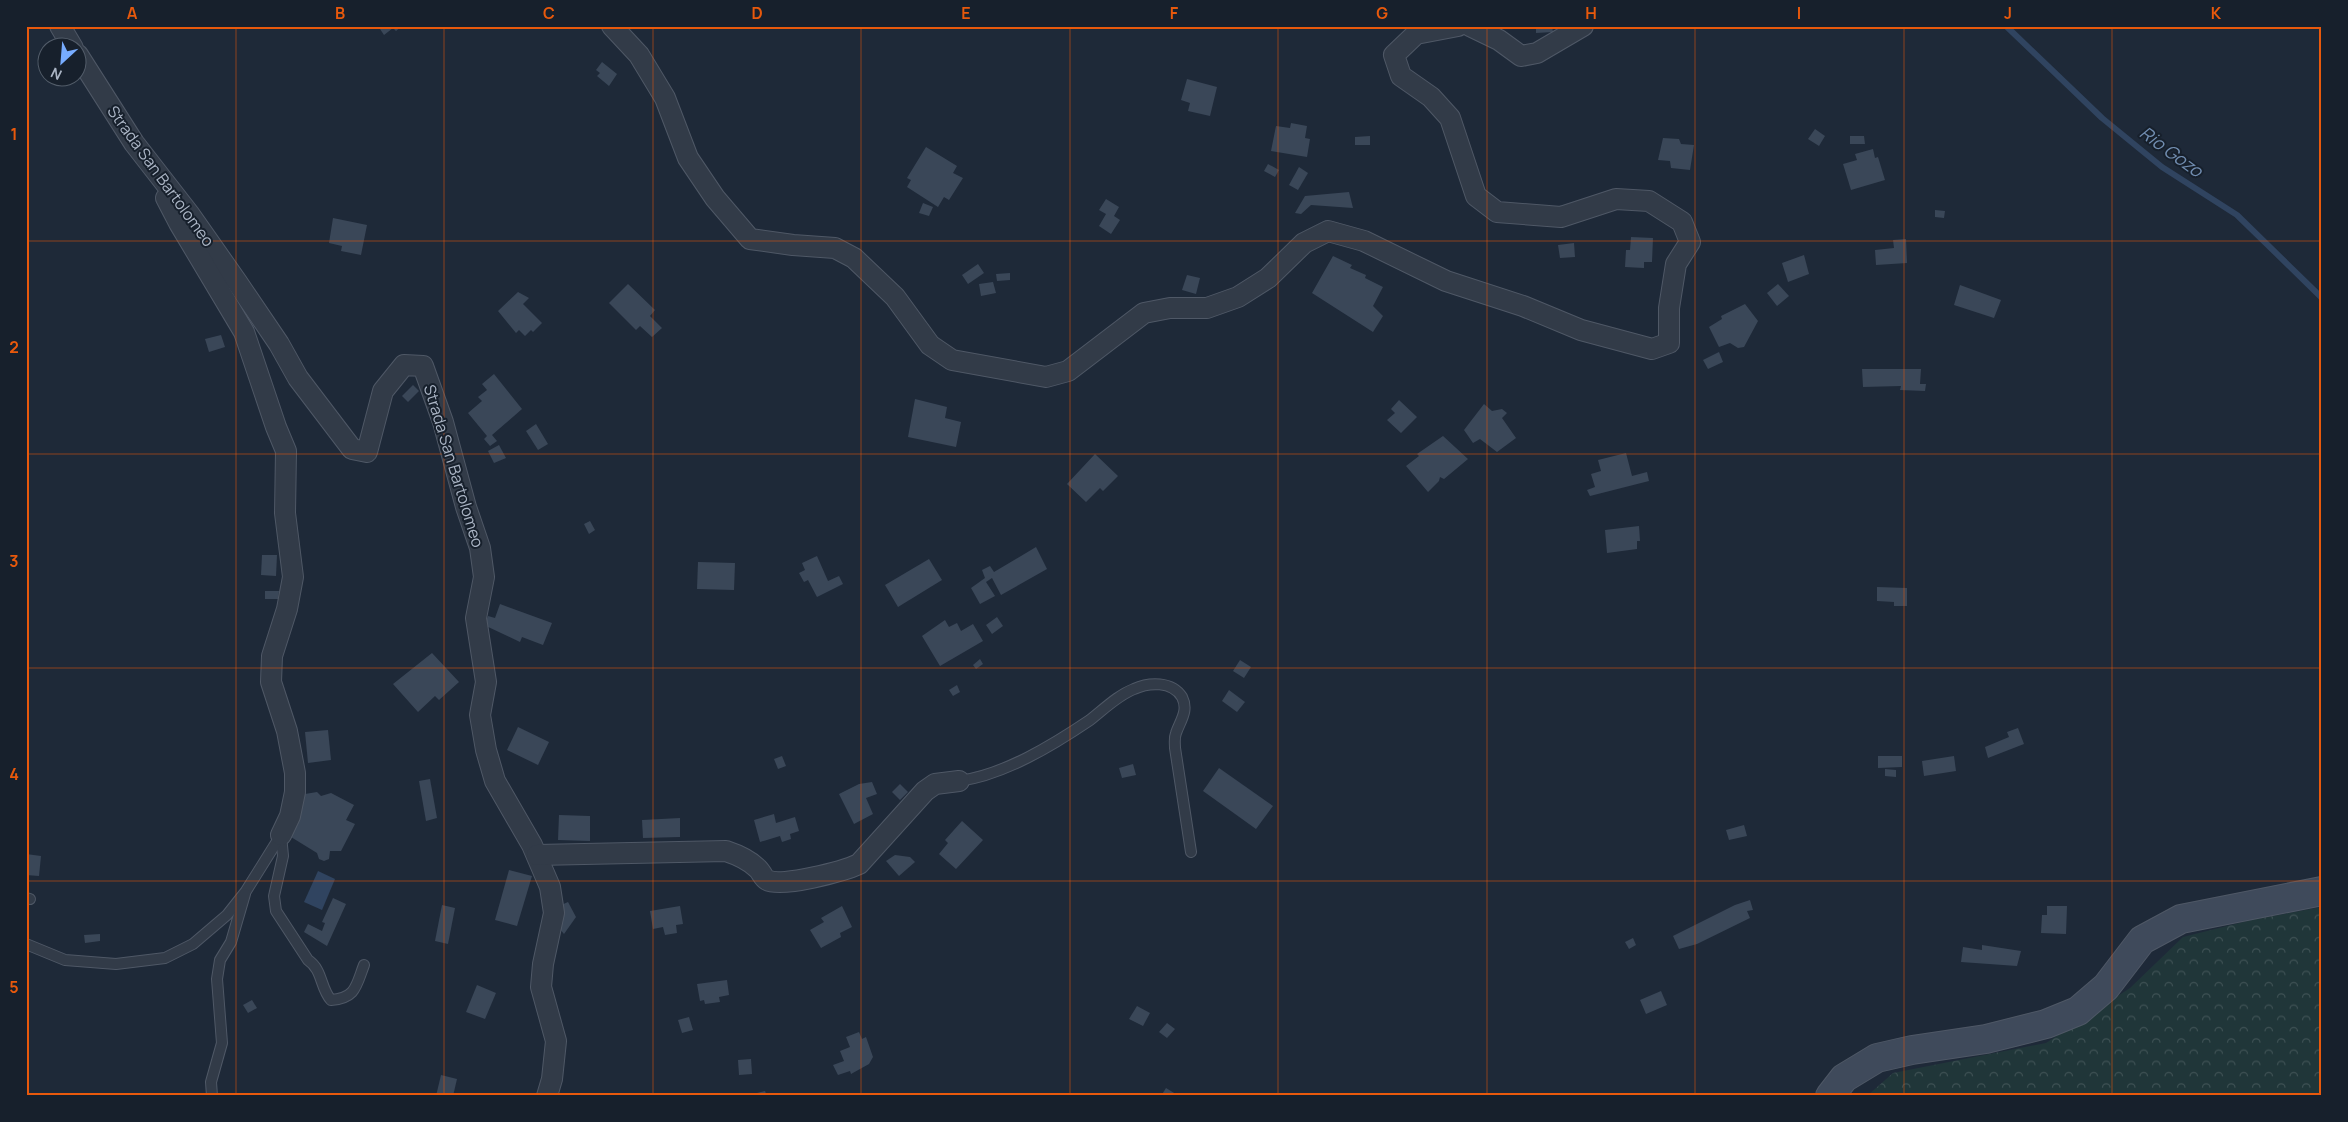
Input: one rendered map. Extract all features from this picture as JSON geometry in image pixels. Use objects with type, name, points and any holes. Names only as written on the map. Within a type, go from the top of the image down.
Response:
[{"type":"main road","points":[[1830,1096],[1844,1078],[1878,1058],[1912,1050],[1986,1039],[2046,1024],[2078,1011],[2106,987],[2142,940],[2181,919],[2322,891]]},
{"type":"street","points":[[60,26],[67,38]]},
{"type":"street","points":[[612,26],[639,56],[665,98],[688,158],[715,198],[750,239],[793,246],[834,248],[854,258],[895,298],[930,345],[952,360],[1046,377],[1068,371],[1144,313],[1170,308],[1207,308],[1238,297],[1268,278],[1304,243],[1328,231],[1364,241],[1446,281],[1524,306],[1581,330],[1652,349],[1669,343],[1669,308],[1676,264],[1690,242],[1682,222],[1650,201],[1616,199],[1561,217],[1497,212],[1476,196],[1450,118],[1432,97],[1401,76],[1394,55],[1416,34],[1458,26]]},
{"type":"street","points":[[1470,26],[1500,40],[1521,56],[1537,53],[1582,26]]},
{"type":"street","name":"Strada San Bartolomeo","points":[[88,71],[134,143],[190,215],[279,344],[298,378],[352,449],[367,452],[383,391],[404,365],[423,366],[443,422],[466,507],[480,548],[484,577],[476,618],[486,682],[480,715],[486,750],[495,781],[537,855],[550,887],[554,913],[543,964],[541,987],[556,1041],[552,1079],[547,1096]]},
{"type":"street","points":[[160,177],[166,198],[179,223],[244,332],[276,428],[286,451],[285,513],[293,578],[287,609],[272,656],[271,682],[287,731],[295,773],[295,792],[290,816],[280,835]]},
{"type":"street","points":[[537,855],[726,851],[741,856],[758,868],[766,880],[778,883],[846,870],[859,864],[925,791],[935,784],[959,781]]},
{"type":"lane","points":[[959,781],[974,779],[1003,770],[1074,731],[1134,689],[1161,683],[1172,687],[1182,697],[1185,710],[1175,735],[1175,748],[1191,852]]},
{"type":"lane","points":[[26,944],[65,960],[116,964],[164,958],[193,944],[227,915],[246,892],[280,835]]},
{"type":"lane","points":[[280,835],[283,856],[274,896],[276,911],[308,960],[314,964],[322,979],[325,994],[331,1000],[345,999],[352,994],[364,965]]},
{"type":"lane","points":[[212,1096],[211,1082],[222,1043],[217,979],[220,960],[231,942],[246,892]]},
{"type":"green space","points":[[2322,907],[2322,1096],[1867,1096],[1893,1073],[2046,1043],[2130,988],[2183,937],[2251,920]]},
{"type":"water","points":[[318,871],[335,879],[322,910],[304,902]]},
{"type":"building","points":[[378,26],[402,26],[396,31],[393,28],[384,35]]},
{"type":"building","points":[[1536,26],[1552,26],[1553,32],[1536,33]]},
{"type":"building","points":[[602,62],[617,74],[609,86],[597,76],[600,73],[596,70]]},
{"type":"building","points":[[1187,79],[1217,87],[1210,116],[1188,111],[1190,103],[1181,100]]},
{"type":"building","points":[[1291,123],[1307,126],[1305,138],[1310,139],[1307,157],[1271,151],[1276,126],[1290,128]]},
{"type":"building","points":[[1815,129],[1825,136],[1819,146],[1808,139]]},
{"type":"building","points":[[1370,136],[1370,145],[1355,145],[1355,137]]},
{"type":"building","points":[[1850,136],[1864,136],[1865,144],[1850,144]]},
{"type":"building","points":[[1663,138],[1679,139],[1681,144],[1694,145],[1690,170],[1671,168],[1670,161],[1658,160]]},
{"type":"building","points":[[926,147],[957,166],[953,173],[963,178],[949,200],[944,197],[938,207],[907,187],[911,180],[907,178]]},
{"type":"building","points":[[1873,149],[1875,158],[1878,157],[1885,180],[1851,190],[1843,164],[1857,160],[1855,154]]},
{"type":"building","points":[[1268,164],[1279,170],[1275,177],[1264,171]]},
{"type":"building","points":[[1299,167],[1308,173],[1298,190],[1289,185]]},
{"type":"building","points":[[1349,192],[1353,208],[1311,205],[1301,214],[1295,213],[1305,196]]},
{"type":"building","points":[[1106,199],[1119,207],[1114,216],[1120,220],[1111,234],[1099,226],[1106,214],[1099,210]]},
{"type":"building","points":[[923,203],[933,207],[929,216],[919,213]]},
{"type":"building","points":[[1935,210],[1945,211],[1944,218],[1935,217]]},
{"type":"building","points":[[333,218],[367,225],[361,255],[341,251],[342,246],[329,243]]},
{"type":"building","points":[[1631,237],[1653,238],[1652,262],[1644,262],[1644,268],[1625,267],[1626,250],[1630,250]]},
{"type":"building","points":[[1906,239],[1907,263],[1876,265],[1875,250],[1894,248],[1893,240]]},
{"type":"building","points":[[1574,243],[1575,257],[1560,258],[1558,245]]},
{"type":"building","points":[[1804,255],[1809,274],[1788,282],[1782,263]]},
{"type":"building","points":[[1333,256],[1352,265],[1350,268],[1366,275],[1365,278],[1383,287],[1373,306],[1383,316],[1373,332],[1312,293]]},
{"type":"building","points":[[978,264],[984,273],[968,284],[962,275]]},
{"type":"building","points":[[1010,273],[1010,280],[997,281],[996,274]]},
{"type":"building","points":[[1187,275],[1200,278],[1196,294],[1182,290]]},
{"type":"building","points":[[993,282],[996,293],[981,296],[979,284]]},
{"type":"building","points":[[628,284],[655,310],[650,316],[662,328],[652,337],[640,326],[636,330],[609,303]]},
{"type":"building","points":[[1778,284],[1789,296],[1777,306],[1767,293]]},
{"type":"building","points":[[1960,285],[2001,300],[1994,318],[1954,305]]},
{"type":"building","points":[[518,292],[529,298],[523,304],[542,323],[533,332],[531,330],[525,336],[519,330],[516,333],[498,311]]},
{"type":"building","points":[[1745,304],[1758,321],[1744,347],[1738,348],[1730,343],[1719,347],[1709,327],[1722,319],[1721,316]]},
{"type":"building","points":[[221,335],[225,347],[209,352],[205,339]]},
{"type":"building","points":[[1719,352],[1723,362],[1708,369],[1703,360]]},
{"type":"building","points":[[1862,369],[1921,369],[1920,384],[1926,384],[1925,391],[1900,390],[1901,386],[1863,387]]},
{"type":"building","points":[[494,374],[522,409],[492,435],[497,441],[490,446],[484,439],[487,436],[468,413],[482,401],[478,397],[487,390],[482,384]]},
{"type":"building","points":[[413,385],[419,391],[408,402],[402,396]]},
{"type":"building","points":[[915,399],[947,407],[945,418],[961,422],[956,447],[908,437]]},
{"type":"building","points":[[1399,400],[1417,417],[1401,433],[1387,420],[1395,413],[1391,409]]},
{"type":"building","points":[[1484,404],[1492,411],[1502,409],[1507,413],[1502,418],[1516,438],[1497,452],[1480,439],[1473,443],[1464,430]]},
{"type":"building","points":[[536,424],[548,444],[538,450],[526,431]]},
{"type":"building","points":[[1443,436],[1468,459],[1444,479],[1440,477],[1439,481],[1428,492],[1406,466],[1419,456],[1417,454]]},
{"type":"building","points":[[499,445],[506,458],[494,463],[488,451]]},
{"type":"building","points":[[1626,453],[1632,476],[1647,472],[1649,481],[1590,496],[1587,490],[1595,487],[1591,474],[1601,471],[1598,460]]},
{"type":"building","points":[[1095,454],[1118,476],[1103,491],[1100,488],[1086,502],[1067,484]]},
{"type":"building","points":[[590,521],[595,530],[589,534],[584,524]]},
{"type":"building","points":[[1639,526],[1640,541],[1637,541],[1637,549],[1607,553],[1605,530]]},
{"type":"building","points":[[1036,547],[1047,569],[1001,595],[992,578],[986,582],[995,596],[980,604],[971,588],[985,578],[982,570],[990,566],[994,572]]},
{"type":"building","points":[[262,555],[277,555],[276,576],[261,575]]},
{"type":"building","points":[[817,556],[828,581],[839,576],[843,584],[817,597],[808,580],[804,582],[799,573],[805,570],[802,563]]},
{"type":"building","points":[[929,559],[942,580],[898,607],[885,585]]},
{"type":"building","points":[[698,562],[735,563],[734,590],[697,589]]},
{"type":"building","points":[[1877,587],[1907,588],[1907,606],[1894,606],[1894,602],[1877,601]]},
{"type":"building","points":[[265,591],[279,591],[278,599],[265,599]]},
{"type":"building","points":[[500,604],[552,623],[543,645],[522,637],[520,642],[484,625],[488,616],[495,618]]},
{"type":"building","points":[[997,617],[1003,626],[992,634],[986,625]]},
{"type":"building","points":[[945,620],[949,627],[957,623],[961,631],[973,624],[983,641],[940,666],[922,636]]},
{"type":"building","points":[[432,653],[459,682],[439,700],[435,696],[418,712],[393,684]]},
{"type":"building","points":[[980,659],[983,664],[976,669],[973,665]]},
{"type":"building","points":[[1240,660],[1251,667],[1244,678],[1233,671]]},
{"type":"building","points":[[957,685],[960,692],[953,696],[949,690]]},
{"type":"building","points":[[1229,690],[1245,702],[1237,712],[1222,701]]},
{"type":"building","points":[[518,727],[549,742],[538,765],[507,750]]},
{"type":"building","points":[[2018,728],[2024,744],[1988,758],[1985,747],[2009,737],[2007,732]]},
{"type":"building","points":[[328,730],[331,760],[308,763],[305,732]]},
{"type":"building","points":[[782,756],[786,766],[778,769],[774,759]]},
{"type":"building","points":[[1878,756],[1902,756],[1902,767],[1878,768]]},
{"type":"building","points":[[1954,756],[1956,771],[1924,776],[1922,761]]},
{"type":"building","points":[[1133,764],[1136,775],[1122,778],[1119,768]]},
{"type":"building","points":[[1219,768],[1273,806],[1256,829],[1203,791]]},
{"type":"building","points":[[1885,769],[1896,770],[1896,777],[1885,776]]},
{"type":"building","points":[[430,779],[437,818],[426,821],[419,781]]},
{"type":"building","points":[[872,782],[877,794],[866,798],[873,814],[854,824],[839,794],[859,784]]},
{"type":"building","points":[[900,784],[908,792],[900,800],[892,792]]},
{"type":"building","points":[[317,792],[321,796],[331,793],[354,805],[346,820],[355,824],[341,851],[330,851],[329,859],[324,861],[319,859],[317,853],[291,837],[305,794]]},
{"type":"building","points":[[774,814],[776,823],[795,817],[799,831],[790,834],[791,839],[782,842],[780,836],[760,842],[754,820]]},
{"type":"building","points":[[559,815],[590,816],[590,841],[558,840]]},
{"type":"building","points":[[680,818],[680,837],[643,838],[642,820]]},
{"type":"building","points":[[962,821],[983,840],[956,869],[939,854],[948,843],[945,840]]},
{"type":"building","points":[[1744,825],[1747,836],[1729,840],[1726,830]]},
{"type":"building","points":[[26,854],[41,856],[39,876],[26,875]]},
{"type":"building","points":[[895,855],[910,857],[915,862],[899,876],[886,861]]},
{"type":"building","points":[[509,870],[532,876],[517,926],[495,920]]},
{"type":"building","points":[[333,898],[346,904],[327,946],[304,932],[308,924],[322,931],[325,923],[322,922]]},
{"type":"building","points":[[1750,900],[1753,910],[1747,911],[1750,918],[1697,944],[1679,949],[1673,936],[1735,905]]},
{"type":"building","points":[[568,902],[576,917],[564,934],[559,928],[559,906]]},
{"type":"building","points":[[442,905],[455,908],[448,944],[435,941]]},
{"type":"building","points":[[680,906],[683,924],[676,925],[677,933],[665,935],[663,927],[653,929],[650,911]]},
{"type":"building","points":[[842,906],[852,927],[840,933],[841,937],[821,948],[810,930],[824,922],[821,918]]},
{"type":"building","points":[[2047,906],[2067,906],[2066,934],[2041,933],[2042,915],[2047,915]]},
{"type":"building","points":[[100,934],[100,941],[85,943],[84,935]]},
{"type":"building","points":[[1633,938],[1636,945],[1629,949],[1625,942]]},
{"type":"building","points":[[1982,945],[2021,951],[2017,966],[1961,962],[1963,947],[1982,950]]},
{"type":"building","points":[[727,980],[729,995],[719,997],[720,1002],[705,1004],[704,1000],[700,1001],[697,984]]},
{"type":"building","points":[[477,985],[496,993],[485,1019],[466,1012]]},
{"type":"building","points":[[1661,991],[1667,1005],[1646,1014],[1640,1000]]},
{"type":"building","points":[[252,1000],[257,1008],[248,1013],[243,1005]]},
{"type":"building","points":[[1137,1006],[1150,1013],[1143,1026],[1129,1019]]},
{"type":"building","points":[[689,1017],[693,1030],[682,1033],[678,1020]]},
{"type":"building","points":[[1167,1023],[1175,1029],[1167,1038],[1159,1032]]},
{"type":"building","points":[[859,1032],[862,1039],[866,1037],[873,1057],[869,1064],[851,1074],[850,1071],[838,1075],[833,1065],[844,1061],[840,1051],[850,1047],[846,1037]]},
{"type":"building","points":[[751,1059],[752,1074],[739,1075],[738,1060]]},
{"type":"building","points":[[441,1075],[457,1079],[453,1096],[436,1096]]},
{"type":"building","points":[[1166,1088],[1179,1096],[1161,1096]]},
{"type":"building","points":[[765,1091],[767,1096],[749,1096],[749,1095]]},
{"type":"waterway","name":"Rio Gozo","points":[[2006,26],[2102,118],[2162,167],[2237,215],[2322,298]]}]
